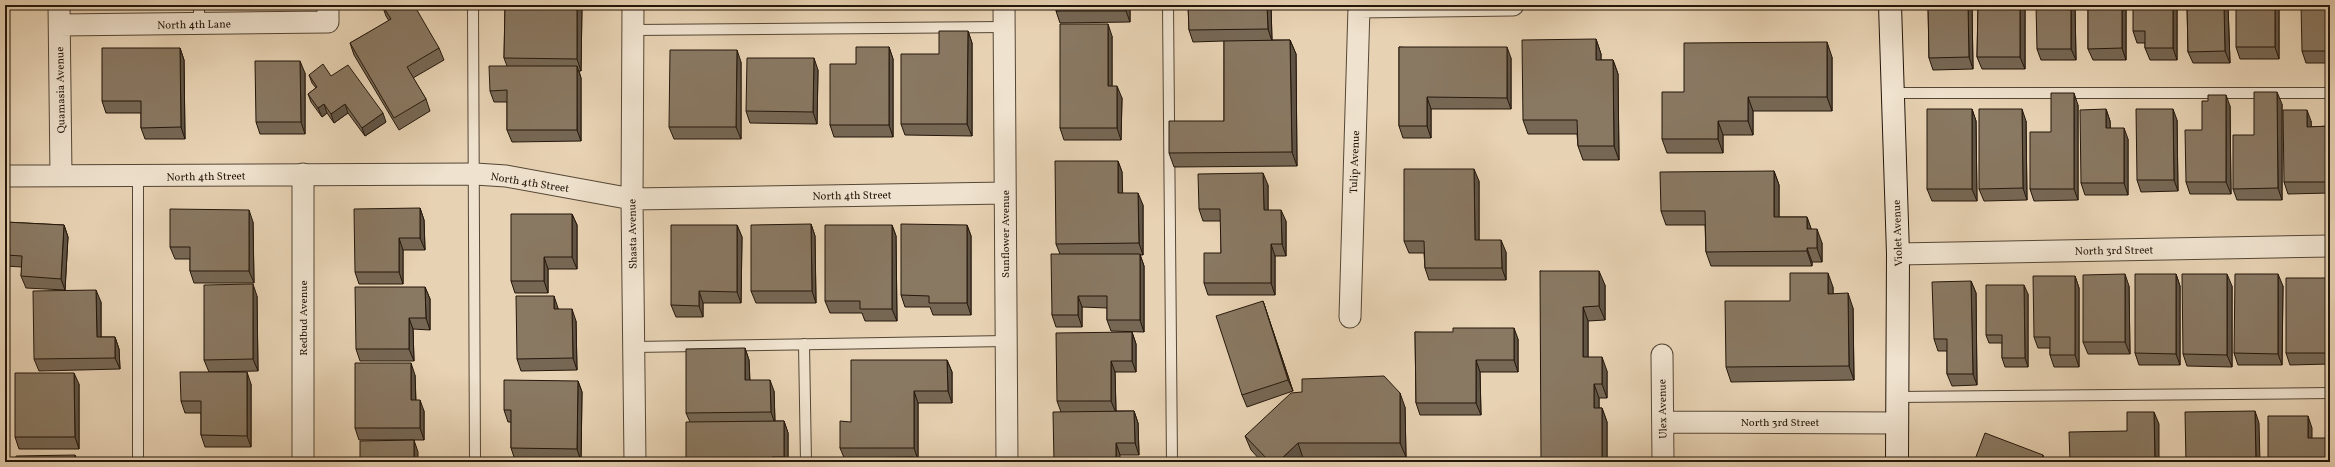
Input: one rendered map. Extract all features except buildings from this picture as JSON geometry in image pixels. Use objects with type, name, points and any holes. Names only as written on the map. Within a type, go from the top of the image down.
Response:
[{"type":"street","name":"Shasta Avenue","points":[[633,5],[632,199],[635,462]]},
{"type":"street","name":"Sunflower Avenue","points":[[1004,5],[1007,462]]},
{"type":"street","name":"Tulip Avenue","points":[[1350,317],[1359,7],[1513,5]]},
{"type":"street","name":"Violet Avenue","points":[[1890,5],[1898,254],[1897,462]]},
{"type":"street","name":"North 4th Lane","points":[[60,15],[328,14]]},
{"type":"street","name":"Quamasia Avenue","points":[[60,15],[61,176]]},
{"type":"street","name":"Redbud Avenue","points":[[303,174],[303,462]]},
{"type":"street","name":"North 4th Street","points":[[5,176],[475,174],[506,176],[632,199],[1005,192]]},
{"type":"street","name":"North 3rd Street","points":[[1898,254],[2330,246]]},
{"type":"street","name":"Ulex Avenue","points":[[1662,355],[1663,462]]},
{"type":"street","name":"North 3rd Street","points":[[1663,422],[1897,423]]},
{"type":"lane","points":[[473,5],[475,174],[475,462]]},
{"type":"lane","points":[[1168,5],[1172,462]]},
{"type":"lane","points":[[633,30],[1004,27]]},
{"type":"lane","points":[[1892,93],[2330,93]]},
{"type":"lane","points":[[138,176],[138,462]]},
{"type":"lane","points":[[634,346],[1006,341]]},
{"type":"lane","points":[[804,344],[806,462]]},
{"type":"lane","points":[[1897,396],[2330,393]]}]
